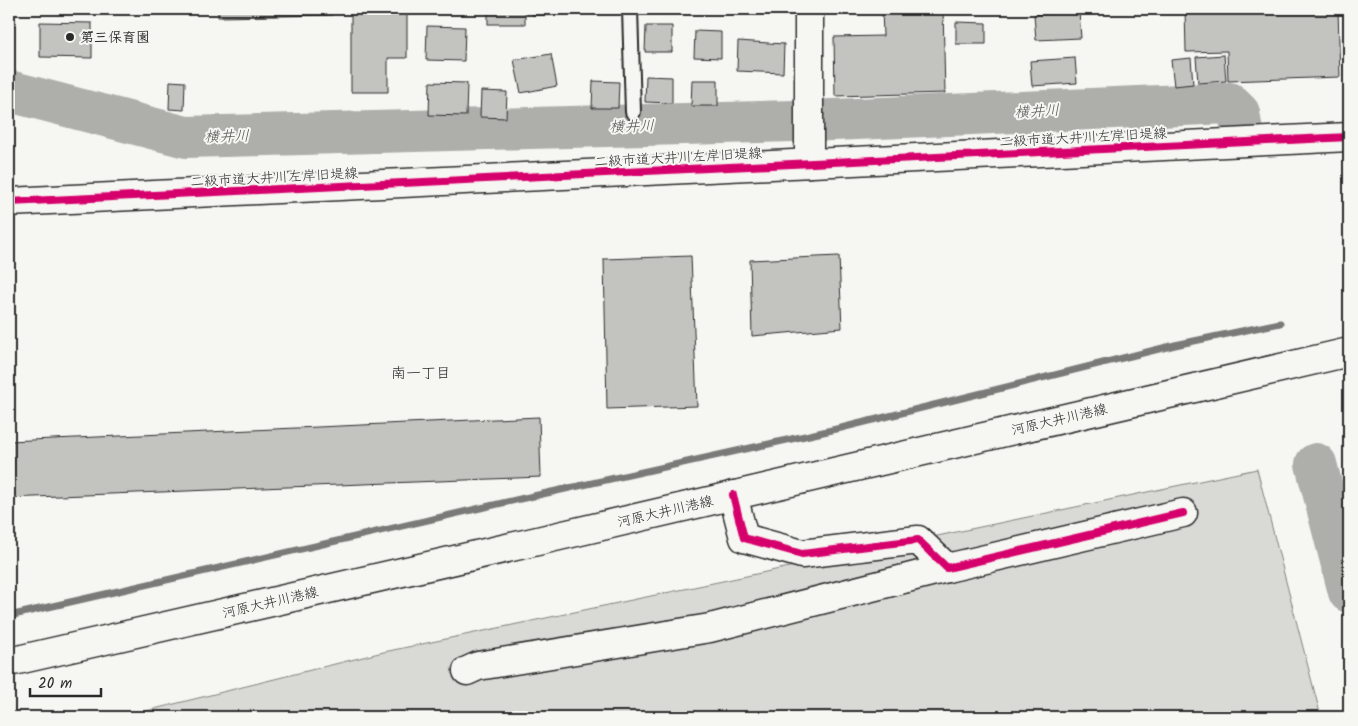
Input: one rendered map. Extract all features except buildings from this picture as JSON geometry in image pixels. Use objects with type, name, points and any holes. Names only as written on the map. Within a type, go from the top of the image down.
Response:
[{"type":"street","points":[[809,9],[809,163]]},
{"type":"street","name":"二級市道大井川左岸旧堤線","points":[[9,202],[1349,137]]},
{"type":"street","name":"河原大井川港線","points":[[9,662],[1349,352]]},
{"type":"street","points":[[733,495],[744,538],[802,554],[918,540],[947,568]]},
{"type":"street","points":[[467,670],[478,666],[710,628],[947,568],[1183,513]]},
{"type":"lane","points":[[630,9],[633,112]]},
{"type":"shaded area","points":[[1257,469],[1321,717],[122,717],[379,653]]},
{"type":"waterway","name":"横井川","points":[[9,91],[186,137],[833,120],[1229,103],[1239,113],[1242,131]]},
{"type":"waterway","points":[[9,616],[841,428],[1175,345],[1280,323]]},
{"type":"waterway","name":"横井川","points":[[1316,464],[1349,592]]},
{"type":"cycle path","points":[[9,202],[1349,137]]},
{"type":"cycle path","points":[[733,495],[744,538],[802,554],[918,540],[947,568],[1183,513]]},
{"type":"place","name":"第三保育園","points":[[70,37]]},
{"type":"district","name":"南一丁目","points":[[421,373]]}]
